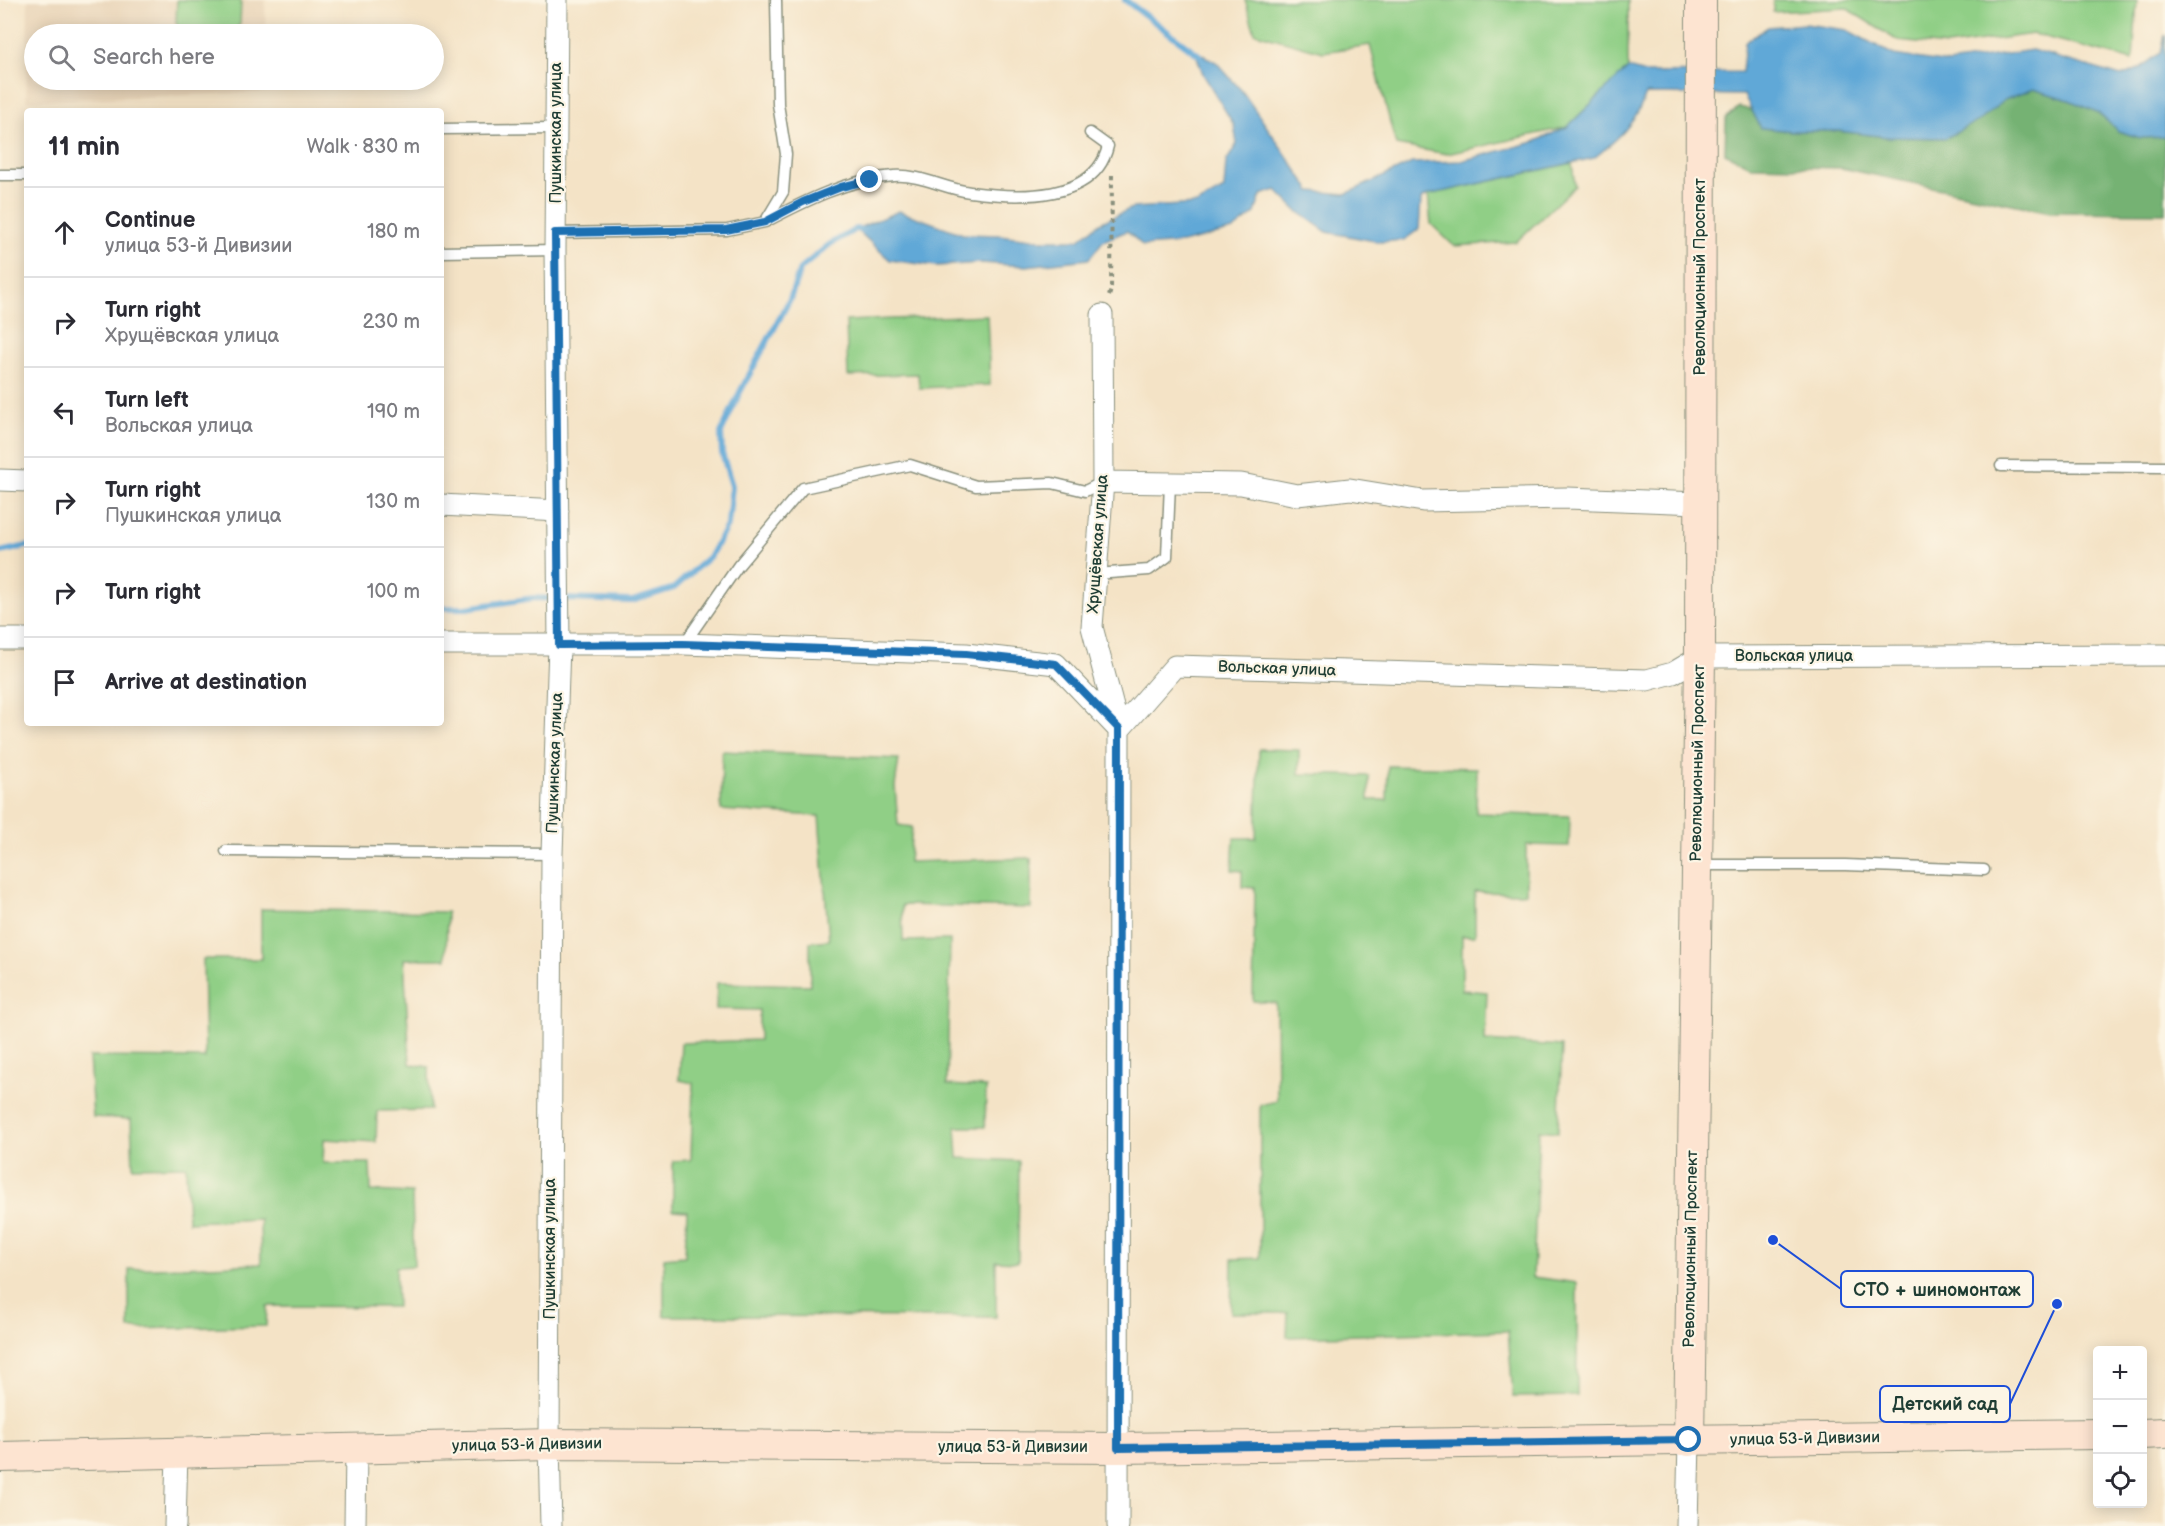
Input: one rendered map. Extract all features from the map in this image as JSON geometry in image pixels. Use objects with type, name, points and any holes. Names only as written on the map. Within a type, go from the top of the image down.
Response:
[{"type":"street","name":"Пушкинская улица","points":[[551,1526],[549,1444],[552,854],[559,645],[555,241],[557,0]]},
{"type":"street","name":"Революционный Проспект","points":[[1687,1526],[1700,657],[1701,0]]},
{"type":"street","name":"Хрущёвская улица","points":[[1102,315],[1103,482],[1092,627],[1119,729],[1118,1526]]},
{"type":"street","points":[[0,480],[24,481]]},
{"type":"street","points":[[1103,482],[1241,484],[1297,495],[1350,489],[1423,501],[1567,498],[1699,503]]},
{"type":"street","points":[[444,505],[558,512]]},
{"type":"street","points":[[0,639],[24,639]]},
{"type":"street","points":[[444,644],[683,644],[966,654],[1056,664],[1119,729]]},
{"type":"street","name":"Вольская улица","points":[[1119,729],[1175,666],[1647,680],[1672,673],[1700,657],[2165,656]]},
{"type":"street","points":[[2147,1434],[2165,1433]]},
{"type":"street","name":"улица 53-й Дивизии","points":[[0,1457],[549,1444],[1118,1448],[2093,1434]]},
{"type":"street","points":[[356,1449],[356,1526]]},
{"type":"street","points":[[176,1526],[177,1453]]},
{"type":"lane","points":[[765,222],[783,192],[786,154],[778,104],[776,0]]},
{"type":"lane","points":[[444,129],[556,128]]},
{"type":"lane","points":[[444,252],[555,241],[726,230],[765,222],[803,202],[841,187],[896,176],[969,192],[1019,195],[1057,192],[1078,185],[1105,158],[1108,146],[1090,133]]},
{"type":"lane","points":[[0,175],[24,175]]},
{"type":"lane","points":[[683,644],[738,566],[803,488],[910,465],[976,486],[1052,483],[1085,490],[1103,482]]},
{"type":"lane","points":[[2001,466],[2165,467]]},
{"type":"lane","points":[[1096,574],[1149,570],[1167,557],[1170,483]]},
{"type":"lane","points":[[226,851],[552,854]]},
{"type":"lane","points":[[1697,865],[1845,865],[1984,870]]},
{"type":"path","points":[[1102,315],[1111,290],[1112,172]]},
{"type":"shaded area","points":[[28,0],[265,0],[266,24],[28,24]]},
{"type":"shaded area","points":[[26,90],[267,90],[267,92],[26,101]]},
{"type":"green space","points":[[177,0],[241,0],[240,24],[176,23]]},
{"type":"green space","points":[[1245,0],[1628,0],[1628,68],[1567,127],[1447,154],[1396,145],[1370,45],[1323,52],[1255,33]]},
{"type":"green space","points":[[1773,0],[2137,0],[2133,60],[2033,34],[1947,46],[1898,41],[1846,8],[1773,12]]},
{"type":"green space","points":[[2033,89],[2098,112],[2118,131],[2141,138],[2165,137],[2165,213],[2050,212],[1841,168],[1750,166],[1725,153],[1726,118],[1739,107],[1752,110],[1761,128],[1838,131],[1887,137],[1946,138],[1982,119],[2004,100]]},
{"type":"green space","points":[[1572,163],[1575,186],[1516,242],[1454,246],[1431,224],[1428,195]]},
{"type":"green space","points":[[987,315],[990,385],[919,388],[918,374],[848,376],[846,321]]},
{"type":"green space","points":[[1259,749],[1299,750],[1299,774],[1369,776],[1369,800],[1387,800],[1388,766],[1477,768],[1476,813],[1570,816],[1569,846],[1526,845],[1526,893],[1475,892],[1475,936],[1462,936],[1462,990],[1487,992],[1485,1041],[1562,1046],[1558,1132],[1539,1130],[1533,1277],[1577,1283],[1577,1396],[1513,1397],[1508,1331],[1287,1337],[1288,1313],[1231,1313],[1232,1259],[1260,1258],[1260,1105],[1277,1101],[1276,1003],[1253,1001],[1255,888],[1242,887],[1242,871],[1232,870],[1234,838],[1256,838]]},
{"type":"green space","points":[[722,751],[899,759],[895,786],[898,825],[912,827],[909,862],[1031,858],[1031,908],[902,905],[903,941],[950,940],[947,1085],[986,1087],[985,1127],[956,1127],[958,1158],[1019,1161],[1018,1262],[996,1261],[996,1317],[664,1316],[664,1258],[685,1256],[687,1211],[673,1210],[673,1161],[691,1160],[693,1083],[679,1080],[681,1043],[759,1040],[759,1010],[716,1009],[717,983],[810,985],[810,942],[829,940],[819,816],[721,810]]},
{"type":"green space","points":[[261,909],[447,912],[446,959],[404,959],[410,1064],[429,1067],[430,1110],[377,1111],[376,1142],[324,1139],[323,1163],[370,1163],[371,1191],[412,1193],[414,1266],[396,1267],[397,1307],[267,1306],[266,1326],[129,1329],[129,1269],[261,1264],[260,1219],[188,1222],[186,1166],[133,1167],[131,1119],[93,1117],[89,1057],[205,1058],[203,959],[261,959]]},
{"type":"water","points":[[1805,24],[1847,30],[1894,55],[1949,63],[2032,50],[2121,76],[2139,69],[2161,52],[2165,35],[2165,137],[2141,138],[2118,131],[2097,112],[2069,100],[2033,89],[2004,100],[1982,119],[1946,138],[1887,137],[1838,131],[1761,128],[1744,95],[1646,94],[1637,114],[1625,130],[1594,158],[1428,195],[1421,199],[1419,229],[1404,240],[1380,242],[1327,232],[1297,211],[1276,190],[1261,195],[1255,213],[1233,230],[1182,243],[1143,246],[1127,231],[1103,241],[1089,259],[1026,266],[981,263],[936,266],[890,260],[856,229],[899,211],[963,234],[1040,240],[1078,240],[1100,223],[1132,208],[1197,204],[1224,189],[1226,162],[1237,144],[1234,125],[1203,74],[1195,51],[1216,62],[1242,91],[1311,191],[1346,194],[1412,163],[1461,161],[1534,142],[1567,127],[1628,68],[1645,73],[1742,72],[1745,42],[1768,27]]},
{"type":"waterway","points":[[1125,0],[1199,55]]},
{"type":"waterway","points":[[444,608],[466,608],[534,598],[632,601],[674,588],[710,556],[728,524],[732,486],[722,453],[721,433],[740,392],[790,299],[800,269],[830,244],[856,229],[862,230]]},
{"type":"waterway","points":[[0,552],[24,547]]},
{"type":"place","name":"СТО + шиномонтаж","points":[[1773,1240]]},
{"type":"place","name":"Детский сад","points":[[2057,1304]]},
{"type":"route","points":[[870,180],[841,187],[803,202],[765,222],[726,230],[555,233],[559,645],[683,644],[966,654],[1056,664],[1119,729],[1118,1448],[1689,1440]]}]
